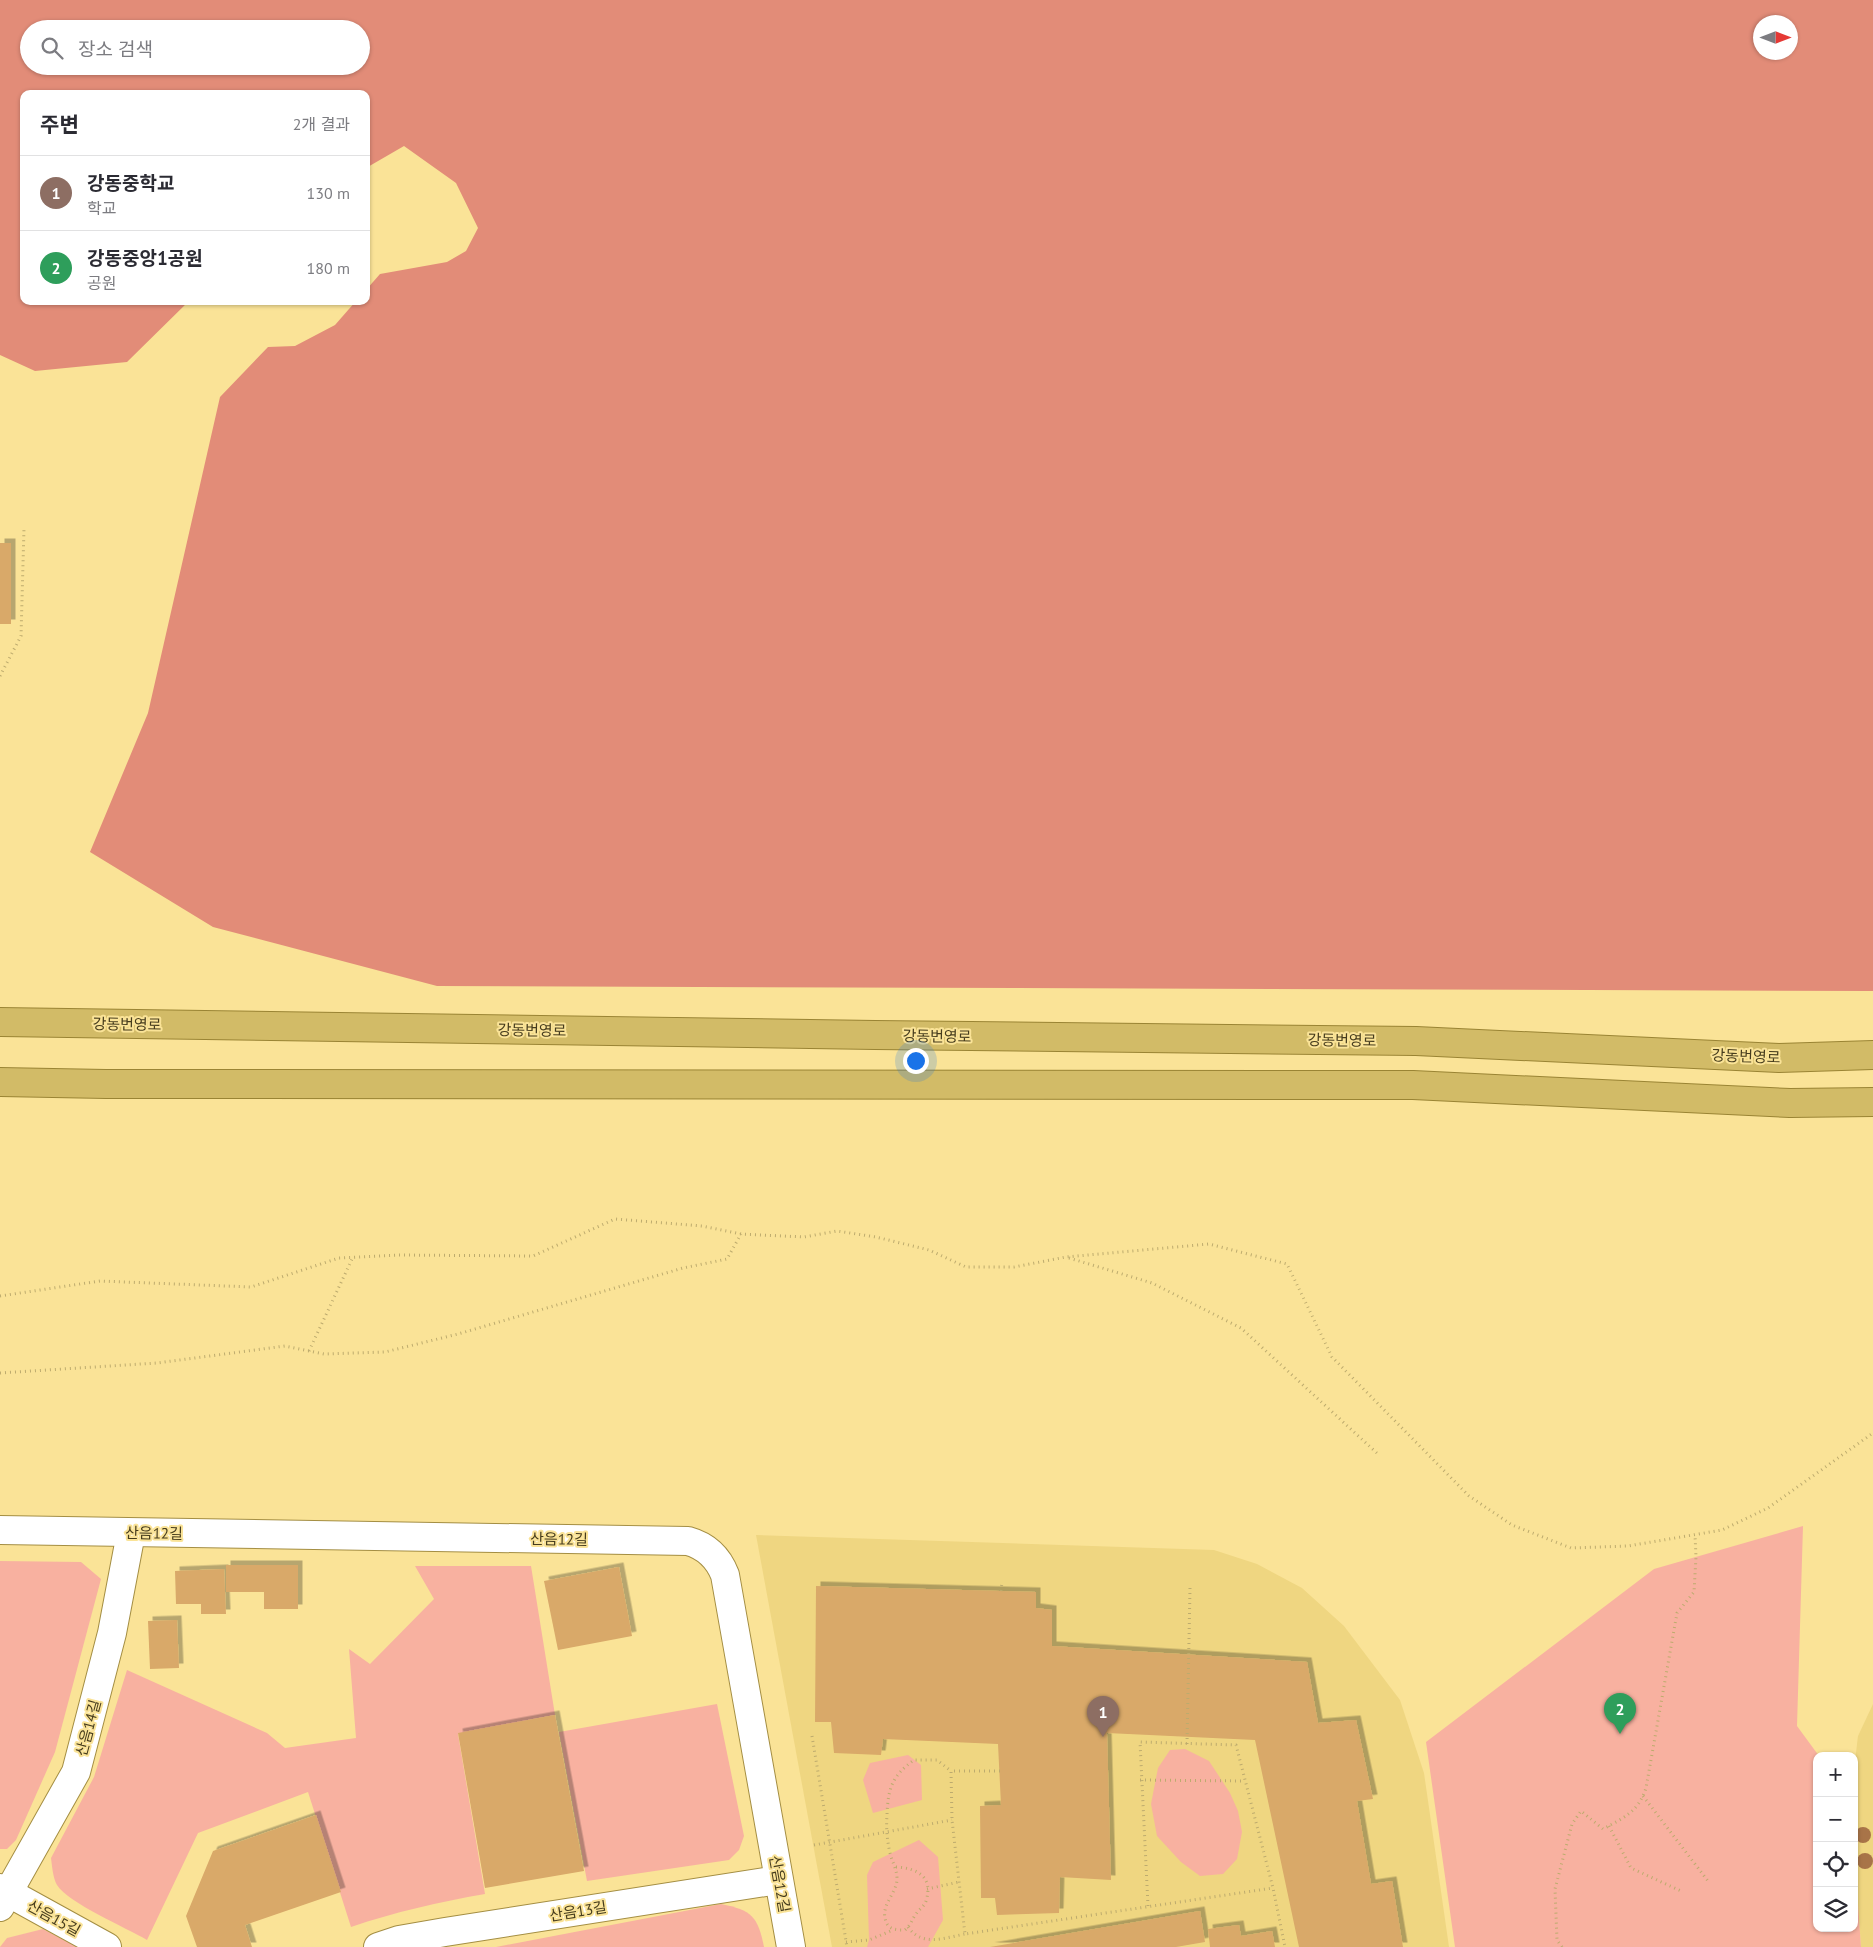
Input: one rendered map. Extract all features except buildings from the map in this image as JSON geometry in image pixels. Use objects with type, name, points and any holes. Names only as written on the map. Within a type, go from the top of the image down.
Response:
[{"type":"highway","name":"강동번영로","points":[[0,1022],[845,1035],[1416,1041],[1779,1058],[1873,1055]]},
{"type":"highway","points":[[0,1082],[106,1084],[859,1086],[1413,1085],[1790,1103],[1873,1102]]},
{"type":"street","name":"산음12길","points":[[0,1530],[688,1541],[703,1547],[720,1562],[726,1574],[791,1947]]},
{"type":"street","name":"산음14길","points":[[3,1896],[76,1772],[112,1634],[132,1533]]},
{"type":"street","name":"산음13길","points":[[378,1947],[399,1940],[445,1932],[778,1880]]},
{"type":"street","name":"산음15길","points":[[3,1896],[107,1947]]},
{"type":"path","points":[[0,676],[21,636],[24,528]]},
{"type":"path","points":[[0,1296],[100,1281],[251,1287],[339,1258],[398,1255],[533,1256],[615,1220],[702,1226],[741,1234],[804,1237],[837,1231],[876,1237],[928,1250],[966,1267],[1014,1267],[1066,1257],[1209,1244],[1287,1264],[1332,1357],[1469,1496],[1512,1525],[1571,1548],[1628,1546],[1722,1530],[1768,1508],[1873,1433]]},
{"type":"path","points":[[0,1373],[156,1363],[285,1346],[324,1354],[385,1352],[458,1334],[683,1268],[727,1259],[741,1234]]},
{"type":"path","points":[[310,1351],[353,1257]]},
{"type":"path","points":[[1066,1257],[1152,1283],[1240,1328],[1379,1455]]},
{"type":"path","points":[[1562,1947],[1557,1940],[1555,1889],[1572,1824],[1581,1811],[1603,1829],[1630,1813],[1641,1802],[1677,1612],[1694,1592],[1695,1535]]},
{"type":"path","points":[[1001,1591],[1002,1582]]},
{"type":"path","points":[[1187,1744],[1190,1588]]},
{"type":"path","points":[[812,1736],[847,1947]]},
{"type":"path","points":[[1148,1906],[1140,1780],[1140,1742],[1236,1745],[1273,1888],[1285,1947]]},
{"type":"path","points":[[893,1930],[884,1918],[897,1880],[896,1867],[890,1854],[886,1832],[887,1799],[889,1789],[896,1776],[914,1760],[936,1760],[952,1771],[1000,1771]]},
{"type":"path","points":[[952,1771],[952,1820],[965,1934]]},
{"type":"path","points":[[1140,1780],[1244,1781]]},
{"type":"path","points":[[1643,1795],[1708,1881]]},
{"type":"path","points":[[814,1845],[952,1820]]},
{"type":"path","points":[[1609,1826],[1631,1868],[1681,1891]]},
{"type":"path","points":[[846,1942],[869,1940],[893,1930],[905,1930],[926,1901],[926,1881],[922,1875],[914,1870],[896,1867]]},
{"type":"path","points":[[927,1889],[959,1882]]},
{"type":"path","points":[[908,1927],[914,1936],[921,1940],[932,1940],[1273,1888]]},
{"type":"shaded area","points":[[0,0],[1873,0],[1873,991],[437,986],[213,927],[90,852],[148,713],[220,397],[268,347],[295,346],[335,325],[352,305],[370,305],[370,285],[380,274],[447,262],[466,251],[478,228],[456,183],[404,146],[370,166],[370,90],[20,90],[20,305],[185,305],[127,362],[35,371],[0,355]]},
{"type":"shaded area","points":[[1803,1526],[1797,1726],[1816,1752],[1813,1752],[1813,1932],[1858,1932],[1858,1904],[1861,1947],[1455,1947],[1426,1742],[1654,1569]]},
{"type":"shaded area","points":[[756,1535],[1214,1550],[1257,1564],[1302,1588],[1344,1626],[1400,1700],[1424,1773],[1449,1947],[832,1947]]},
{"type":"shaded area","points":[[0,1561],[81,1562],[101,1579],[55,1752],[16,1840],[7,1849],[0,1849]]},
{"type":"shaded area","points":[[415,1566],[531,1566],[555,1715],[458,1734],[485,1894],[417,1908],[351,1927],[308,1792],[198,1833],[147,1940],[85,1907],[63,1892],[57,1885],[51,1858],[94,1777],[127,1670],[267,1733],[285,1748],[356,1738],[349,1649],[370,1664],[434,1599]]},
{"type":"shaded area","points":[[717,1704],[744,1836],[739,1850],[729,1860],[587,1881],[559,1732]]},
{"type":"shaded area","points":[[1873,1704],[1873,1947],[1861,1947],[1858,1904],[1858,1752],[1856,1752],[1858,1736]]},
{"type":"shaded area","points":[[1185,1749],[1209,1761],[1230,1793],[1238,1811],[1242,1832],[1237,1859],[1223,1874],[1200,1876],[1181,1862],[1157,1836],[1151,1804],[1158,1768],[1170,1750]]},
{"type":"shaded area","points":[[908,1755],[921,1765],[922,1800],[873,1813],[863,1780],[870,1763]]},
{"type":"shaded area","points":[[919,1840],[938,1857],[943,1920],[928,1947],[867,1947],[869,1940],[867,1875],[873,1862]]},
{"type":"shaded area","points":[[721,1904],[740,1909],[752,1916],[759,1928],[764,1947],[496,1947]]},
{"type":"shaded area","points":[[43,1929],[77,1947],[0,1947],[7,1938]]},
{"type":"place","name":"강동중앙1공원","points":[[1620,1734]]},
{"type":"place","name":"강동중학교","points":[[1103,1737]]}]
